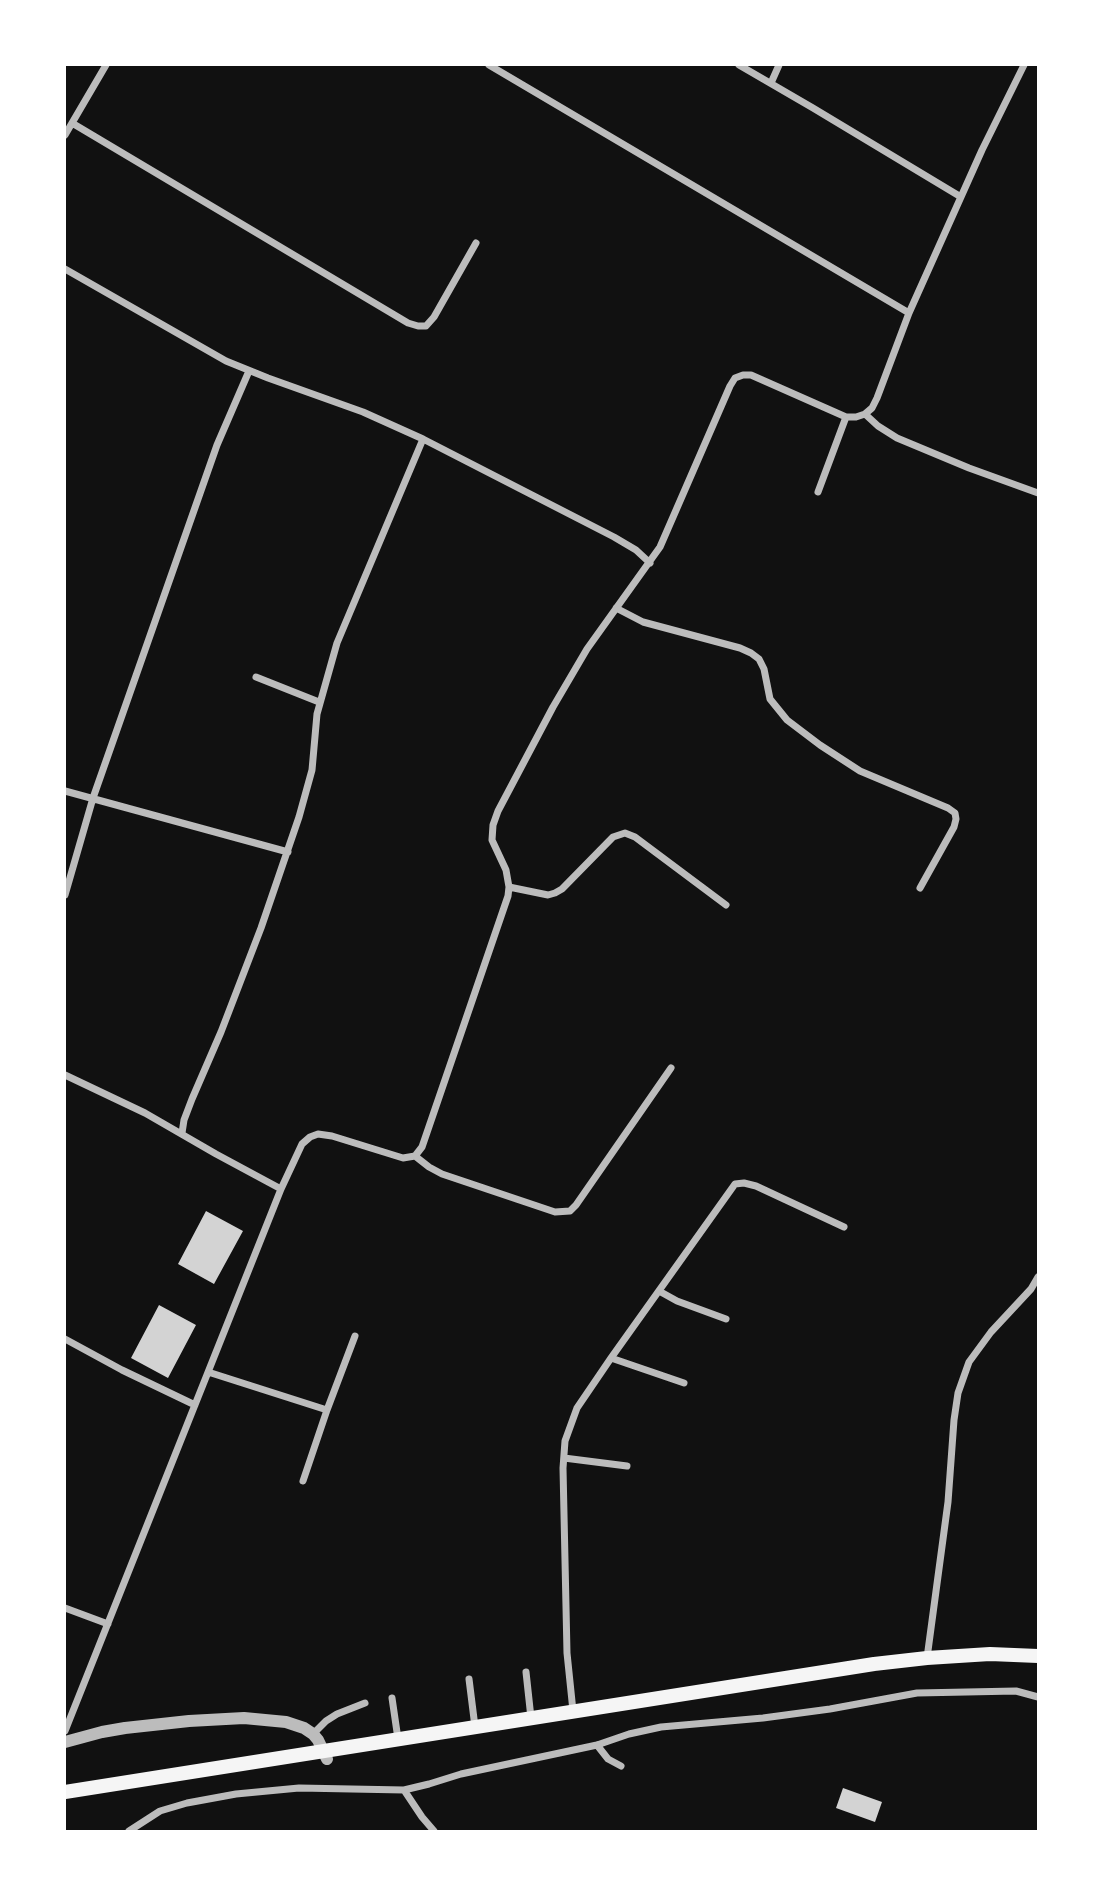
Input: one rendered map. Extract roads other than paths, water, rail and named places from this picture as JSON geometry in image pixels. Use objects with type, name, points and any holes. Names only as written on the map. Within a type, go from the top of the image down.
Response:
[{"type":"main road","points":[[65,1801],[325,1755],[398,1739],[874,1664],[990,1654],[1038,1656]]},
{"type":"main road","points":[[65,1792],[902,1669],[988,1664],[1038,1666]]},
{"type":"street","points":[[65,135],[107,65]]},
{"type":"street","points":[[489,65],[909,313]]},
{"type":"street","points":[[739,65],[961,197]]},
{"type":"street","points":[[771,83],[779,65]]},
{"type":"street","points":[[65,1731],[281,1189],[302,1144],[310,1137],[332,1136],[394,1157],[408,1158],[415,1156],[424,1143],[508,896],[506,870],[492,841],[493,825],[498,811],[571,675],[650,563],[669,530],[724,397],[735,379],[751,375],[846,417],[856,418],[872,408],[909,313],[1024,65]]},
{"type":"street","points":[[72,123],[408,323],[418,326],[426,326],[434,317],[476,243]]},
{"type":"street","points":[[65,270],[188,340],[249,371],[342,404],[423,439],[614,537],[636,550],[650,563]]},
{"type":"street","points":[[65,895],[93,798],[217,445],[249,371]]},
{"type":"street","points":[[865,414],[897,438],[1038,493]]},
{"type":"street","points":[[818,492],[846,417]]},
{"type":"street","points":[[182,1133],[184,1120],[221,1032],[288,852],[309,784],[319,702],[337,643],[423,439]]},
{"type":"street","points":[[616,608],[643,622],[751,653],[759,659],[764,668],[770,699],[787,720],[860,771],[956,813],[954,827],[920,888]]},
{"type":"street","points":[[256,677],[319,702]]},
{"type":"street","points":[[65,791],[288,852]]},
{"type":"street","points":[[509,887],[548,895],[562,890],[613,837],[625,833],[635,837],[726,905]]},
{"type":"street","points":[[415,1156],[442,1174],[555,1212],[569,1211],[576,1205],[671,1068]]},
{"type":"street","points":[[65,1075],[145,1113],[281,1189]]},
{"type":"street","points":[[573,1711],[567,1653],[564,1458],[565,1441],[577,1408],[735,1184],[756,1186],[844,1227]]},
{"type":"street","points":[[927,1658],[948,1502],[958,1393],[969,1362],[991,1332],[1031,1289],[1038,1277]]},
{"type":"street","points":[[659,1291],[677,1301],[726,1319]]},
{"type":"street","points":[[303,1481],[355,1336]]},
{"type":"street","points":[[65,1339],[195,1405]]},
{"type":"street","points":[[611,1358],[684,1383]]},
{"type":"street","points":[[208,1372],[327,1410]]},
{"type":"street","points":[[564,1458],[627,1466]]},
{"type":"street","points":[[65,1608],[108,1624]]},
{"type":"street","points":[[526,1671],[531,1718]]},
{"type":"street","points":[[469,1679],[475,1727]]},
{"type":"street","points":[[129,1831],[160,1811],[187,1803],[236,1794],[299,1788],[404,1790],[471,1772],[597,1745],[661,1727],[763,1718],[917,1693],[1016,1691],[1038,1697]]},
{"type":"street","points":[[392,1698],[398,1739]]},
{"type":"street","points":[[313,1734],[326,1721],[365,1703]]},
{"type":"street","points":[[65,1741],[125,1728],[244,1718],[286,1722],[304,1728],[313,1734],[325,1755]]},
{"type":"street","points":[[597,1745],[608,1759],[621,1766]]},
{"type":"street","points":[[404,1790],[434,1831]]}]
